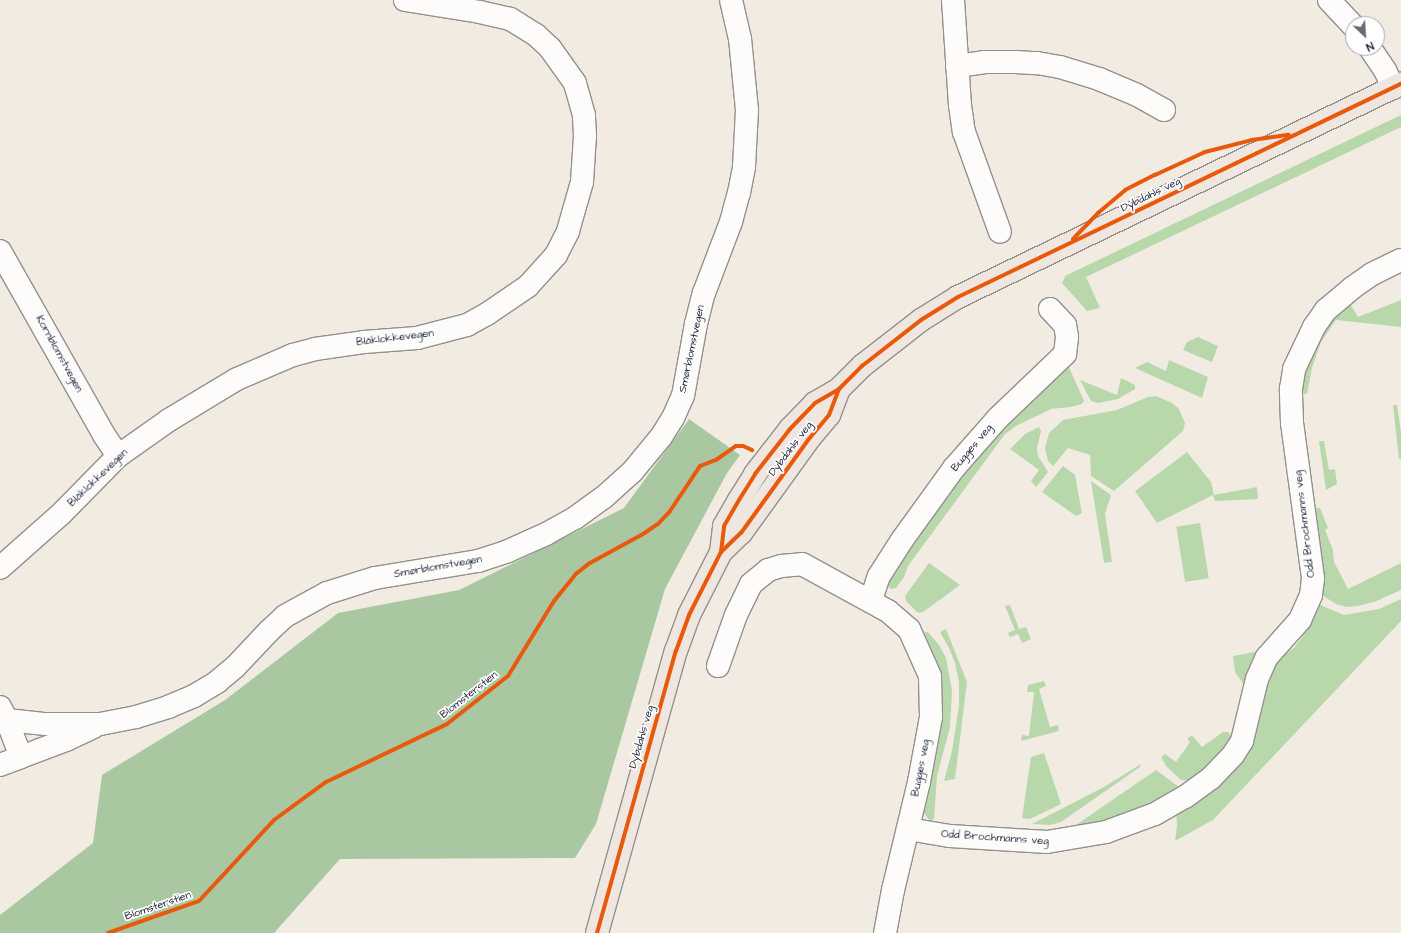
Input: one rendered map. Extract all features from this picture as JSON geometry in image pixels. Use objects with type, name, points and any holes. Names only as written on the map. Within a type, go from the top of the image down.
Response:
[{"type":"main road","name":"Dybdahls veg","points":[[597,933],[676,651],[689,615],[721,552],[741,533],[808,440],[829,415],[839,389],[862,366],[921,320],[958,298],[1397,86]]},
{"type":"street","name":"Blåklokkevegen","points":[[0,568],[61,514],[118,456],[169,420],[220,389],[293,355],[316,349],[364,342],[416,338],[467,325],[493,310],[528,286],[556,255],[568,231],[582,182],[585,136],[584,115],[575,83],[550,48],[536,35],[510,19],[480,12],[405,0]]},
{"type":"street","name":"Smørblomstvegen","points":[[3,713],[46,724],[100,724],[136,717],[168,707],[194,696],[217,682],[286,616],[327,593],[375,578],[478,561],[508,551],[546,534],[575,518],[603,498],[632,472],[661,438],[673,418],[683,396],[696,324],[704,294],[731,222],[739,193],[744,160],[747,110],[740,39],[731,0]]},
{"type":"street","points":[[953,0],[957,66],[964,132],[1000,232]]},
{"type":"street","points":[[1329,0],[1345,17]]},
{"type":"street","name":"Dybdahls veg","points":[[1375,56],[1397,86]]},
{"type":"street","points":[[957,66],[1015,62],[1037,63],[1060,67],[1106,82],[1137,95],[1164,110]]},
{"type":"street","name":"Kornblomstvegen","points":[[0,251],[104,435],[118,456]]},
{"type":"street","name":"Odd Brochmanns veg","points":[[908,829],[950,836],[1047,842],[1106,832],[1155,814],[1185,797],[1211,778],[1233,755],[1242,741],[1257,679],[1267,657],[1300,620],[1311,595],[1313,578],[1292,422],[1291,389],[1294,369],[1314,327],[1326,310],[1361,281],[1401,260]]},
{"type":"street","name":"Bugges veg","points":[[871,600],[879,576],[902,540],[954,468],[998,418],[1065,354],[1067,337],[1065,325],[1050,310]]},
{"type":"street","name":"Bugges veg","points":[[718,666],[736,615],[752,584],[768,570],[802,564],[871,600],[888,611],[909,629],[930,676],[931,717],[920,782],[885,933]]},
{"type":"street","points":[[3,713],[21,757]]},
{"type":"street","name":"Smørblomstvegen","points":[[0,765],[66,740],[100,724]]},
{"type":"green space","points":[[1401,115],[1401,127],[1086,277],[1100,308],[1087,311],[1062,283],[1065,276]]},
{"type":"green space","points":[[1348,300],[1358,317],[1401,300],[1401,327],[1336,320],[1321,342],[1312,368],[1307,394],[1300,393],[1304,370],[1319,334]]},
{"type":"green space","points":[[1198,337],[1218,346],[1212,362],[1183,350],[1187,342]]},
{"type":"green space","points":[[1169,360],[1208,377],[1202,398],[1135,368],[1147,362],[1166,371]]},
{"type":"green space","points":[[1068,365],[1084,401],[1082,404],[1051,409],[1016,426],[1005,434],[908,566],[904,577],[896,588],[891,589],[888,587],[890,572],[962,467]]},
{"type":"green space","points":[[1121,378],[1135,385],[1135,389],[1118,399],[1098,403],[1091,401],[1080,380],[1117,395]]},
{"type":"green space","points":[[1156,396],[1172,403],[1179,409],[1185,423],[1183,431],[1114,491],[1091,476],[1090,455],[1068,448],[1053,466],[1048,461],[1045,448],[1049,433],[1063,420],[1117,410],[1148,397]]},
{"type":"green space","points":[[1393,405],[1397,405],[1401,432],[1401,459],[1399,459]]},
{"type":"green space","points":[[689,419],[740,455],[727,473],[665,589],[596,824],[575,858],[340,859],[274,933],[0,933],[0,915],[93,843],[102,775],[225,700],[338,613],[459,590],[624,508]]},
{"type":"green space","points":[[1039,427],[1041,431],[1037,448],[1038,456],[1048,472],[1036,487],[1031,481],[1039,470],[1010,449],[1025,434]]},
{"type":"green space","points":[[1319,441],[1324,441],[1329,470],[1335,469],[1337,484],[1326,490]]},
{"type":"green space","points":[[1187,452],[1211,482],[1214,495],[1257,487],[1258,499],[1215,501],[1213,495],[1157,523],[1135,491]]},
{"type":"green space","points":[[1063,466],[1075,475],[1082,513],[1076,516],[1042,492]]},
{"type":"green space","points":[[1091,481],[1111,495],[1105,514],[1112,562],[1104,563]]},
{"type":"green space","points":[[1320,508],[1328,528],[1325,530],[1333,550],[1334,562],[1348,589],[1401,563],[1401,590],[1374,602],[1346,607],[1336,604],[1320,594],[1314,509]]},
{"type":"green space","points":[[1200,523],[1209,578],[1185,582],[1176,527]]},
{"type":"green space","points":[[929,563],[960,585],[923,612],[918,613],[906,601],[905,596]]},
{"type":"green space","points":[[1401,599],[1401,621],[1213,820],[1175,841],[1177,826],[1176,812],[1231,774],[1241,760],[1265,677],[1276,659],[1294,648],[1303,636],[1318,604],[1344,615],[1379,609]]},
{"type":"green space","points":[[1010,605],[1019,629],[1026,627],[1031,639],[1022,643],[1018,634],[1010,637],[1008,633],[1015,630],[1005,606]]},
{"type":"green space","points":[[946,629],[967,682],[955,779],[944,781],[952,751],[959,705],[959,682],[955,663],[940,632]]},
{"type":"green space","points":[[928,632],[939,645],[946,658],[952,691],[950,727],[937,776],[934,819],[930,821],[922,809],[943,698],[942,678],[922,633]]},
{"type":"green space","points":[[1260,651],[1246,688],[1235,672],[1233,656]]},
{"type":"green space","points":[[1044,681],[1046,686],[1039,689],[1050,727],[1058,725],[1059,731],[1021,741],[1022,735],[1029,736],[1034,692],[1027,692],[1028,685]]},
{"type":"green space","points":[[1223,732],[1228,732],[1234,739],[1195,781],[1181,780],[1166,766],[1161,757],[1165,754],[1176,762],[1190,742],[1187,739],[1192,735],[1202,747]]},
{"type":"green space","points":[[1044,753],[1061,804],[1030,819],[1022,818],[1031,757]]},
{"type":"green space","points":[[1141,764],[1140,767],[1061,822],[1050,825],[1032,824],[1104,787]]},
{"type":"green space","points":[[1156,770],[1179,787],[1180,790],[1144,809],[1075,830],[1076,825]]},
{"type":"cycle path","points":[[721,552],[724,526],[755,474],[790,429],[815,403],[839,389],[862,366],[921,320],[958,297],[1401,84]]},
{"type":"cycle path","points":[[1073,239],[1098,213],[1125,190],[1155,175],[1205,152],[1252,140],[1289,135]]},
{"type":"cycle path","points":[[597,933],[676,651],[689,615],[721,552],[741,533],[808,440],[829,415],[839,389]]},
{"type":"cycle path","name":"Blomsterstien","points":[[108,933],[199,901],[274,820],[326,782],[447,724],[508,676],[554,601],[577,573],[590,563],[643,534],[658,524],[670,511],[700,466],[716,460],[736,446],[743,446],[752,450]]}]
